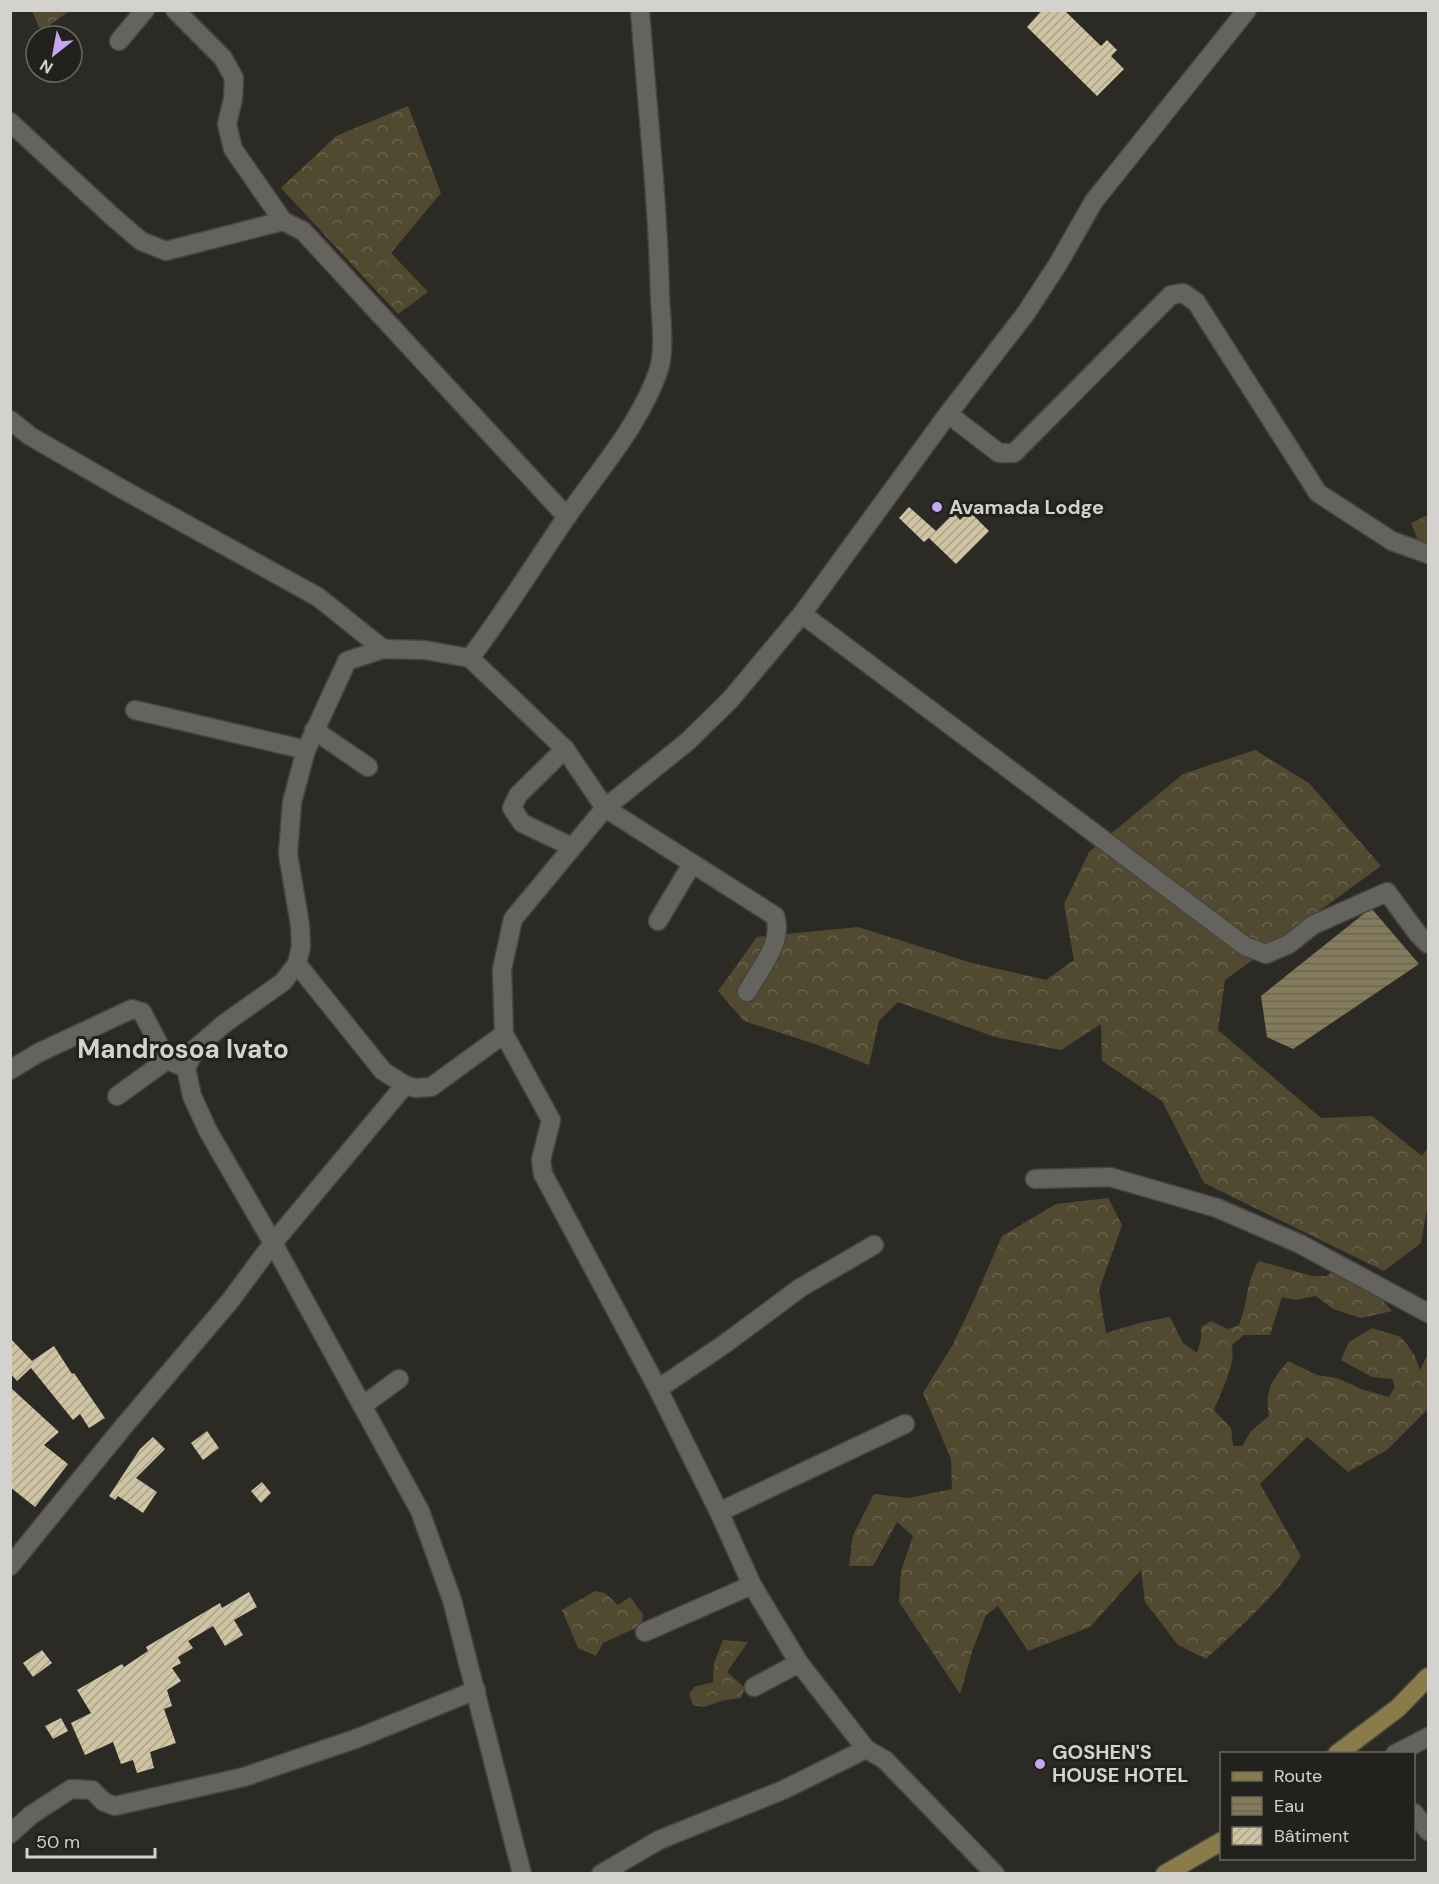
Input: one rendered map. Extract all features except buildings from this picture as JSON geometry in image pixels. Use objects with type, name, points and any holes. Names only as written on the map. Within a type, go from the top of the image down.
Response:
[{"type":"main road","points":[[1340,1752],[1398,1708],[1428,1677]]},
{"type":"main road","points":[[1165,1874],[1220,1842]]},
{"type":"street","points":[[119,40],[145,10]]},
{"type":"street","points":[[175,10],[223,58],[234,78],[233,99],[227,124],[233,149],[283,221],[303,231],[567,517]]},
{"type":"street","points":[[470,658],[499,620],[623,437],[643,405],[660,368],[660,276],[640,10]]},
{"type":"street","points":[[995,1874],[885,1760],[866,1749],[799,1663],[752,1585],[719,1512],[658,1389],[543,1174],[541,1160],[551,1120],[504,1034],[502,969],[513,919],[605,808],[687,742],[730,700],[802,614],[948,414],[1026,312],[1058,264],[1094,201],[1247,10]]},
{"type":"street","points":[[10,122],[134,235],[166,251],[283,221]]},
{"type":"street","points":[[948,414],[999,453],[1014,453],[1171,295],[1183,293],[1196,302],[1318,493],[1392,541],[1428,554]]},
{"type":"street","points":[[10,420],[30,436],[122,489],[318,597],[383,649]]},
{"type":"street","points":[[802,614],[1245,946],[1266,954],[1289,944],[1313,925],[1387,892],[1428,944]]},
{"type":"street","points":[[522,1874],[452,1600],[420,1511],[273,1243],[208,1131],[192,1096],[186,1068],[196,1048],[225,1023],[283,982],[297,964],[300,925],[288,854],[291,802],[306,750],[346,661],[383,649],[424,651],[470,658],[565,749],[605,808],[775,916],[777,924],[774,944],[747,992]]},
{"type":"street","points":[[135,710],[306,750]]},
{"type":"street","points":[[314,730],[368,767]]},
{"type":"street","points":[[565,749],[518,795],[512,808],[522,823],[572,847]]},
{"type":"street","points":[[658,921],[692,864]]},
{"type":"street","points":[[297,964],[383,1071],[415,1088],[431,1087],[504,1034]]},
{"type":"street","points":[[10,1070],[38,1053],[132,1009],[142,1011],[167,1060],[186,1068]]},
{"type":"street","points":[[117,1096],[167,1060]]},
{"type":"street","points":[[10,1566],[405,1084]]},
{"type":"street","points":[[1035,1179],[1110,1177],[1217,1208],[1300,1244],[1428,1313]]},
{"type":"street","points":[[658,1389],[726,1343],[800,1288],[874,1245]]},
{"type":"street","points":[[362,1406],[399,1379]]},
{"type":"street","points":[[719,1512],[905,1424]]},
{"type":"street","points":[[645,1632],[752,1585]]},
{"type":"street","points":[[754,1687],[799,1663]]},
{"type":"street","points":[[10,1834],[31,1815],[71,1790],[92,1790],[104,1802],[115,1806],[244,1777],[358,1738],[476,1690]]},
{"type":"street","points":[[1399,1752],[1428,1737]]},
{"type":"street","points":[[602,1874],[659,1840],[783,1790],[866,1749]]},
{"type":"street","points":[[1415,1815],[1428,1831]]},
{"type":"green space","points":[[32,11],[69,11],[52,24],[38,24]]},
{"type":"green space","points":[[408,106],[441,193],[391,253],[428,292],[398,314],[281,188],[336,136]]},
{"type":"green space","points":[[1428,515],[1428,565],[1411,523]]},
{"type":"green space","points":[[1255,750],[1309,783],[1381,866],[1225,980],[1218,1030],[1321,1118],[1372,1116],[1422,1156],[1428,1148],[1428,1203],[1421,1243],[1384,1271],[1204,1183],[1162,1101],[1102,1061],[1101,1024],[1061,1050],[995,1037],[898,1002],[879,1021],[869,1065],[818,1045],[744,1021],[718,991],[757,937],[858,927],[972,963],[1046,980],[1074,960],[1064,904],[1089,852],[1183,774]]},
{"type":"green space","points":[[1108,1198],[1122,1225],[1099,1290],[1106,1333],[1170,1317],[1183,1343],[1197,1353],[1201,1339],[1201,1327],[1211,1321],[1228,1329],[1239,1325],[1249,1284],[1259,1261],[1312,1276],[1326,1276],[1338,1269],[1372,1288],[1392,1311],[1361,1318],[1333,1309],[1316,1296],[1295,1300],[1282,1297],[1270,1335],[1244,1335],[1232,1345],[1230,1370],[1214,1410],[1231,1428],[1233,1446],[1242,1446],[1251,1431],[1269,1416],[1268,1400],[1271,1386],[1288,1361],[1317,1375],[1337,1378],[1361,1389],[1389,1397],[1395,1387],[1392,1379],[1372,1377],[1341,1360],[1349,1342],[1372,1328],[1401,1337],[1414,1354],[1420,1370],[1428,1354],[1428,1409],[1387,1450],[1348,1472],[1307,1437],[1260,1484],[1301,1556],[1269,1598],[1206,1659],[1178,1645],[1145,1602],[1141,1570],[1090,1627],[1028,1651],[998,1606],[986,1615],[960,1694],[899,1602],[901,1571],[913,1536],[897,1522],[873,1566],[849,1566],[853,1535],[874,1494],[909,1498],[952,1489],[951,1459],[923,1393],[952,1346],[1002,1236],[1056,1204]]},
{"type":"green space","points":[[595,1591],[605,1593],[618,1605],[630,1597],[643,1614],[642,1625],[603,1643],[596,1656],[578,1648],[562,1610]]},
{"type":"green space","points":[[723,1640],[748,1642],[727,1672],[745,1688],[741,1698],[725,1700],[704,1707],[693,1705],[689,1694],[694,1687],[713,1682],[714,1663]]},
{"type":"water","points":[[1371,908],[1419,964],[1293,1049],[1267,1037],[1261,996]]},
{"type":"place","name":"Avamada Lodge","points":[[937,507]]},
{"type":"place","name":"GOSHEN'S HOUSE HOTEL","points":[[1040,1764]]},
{"type":"district","name":"Mandrosoa Ivato","points":[[183,1049]]}]
